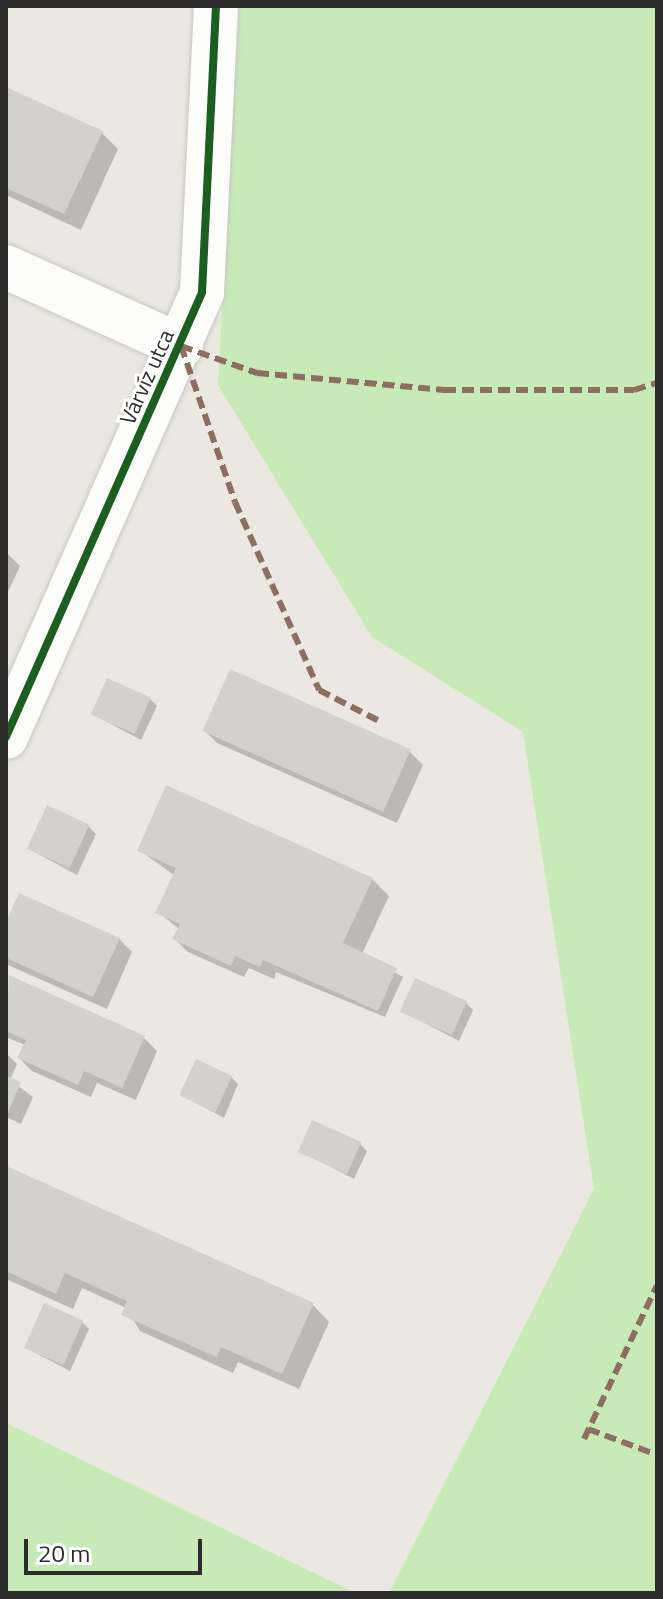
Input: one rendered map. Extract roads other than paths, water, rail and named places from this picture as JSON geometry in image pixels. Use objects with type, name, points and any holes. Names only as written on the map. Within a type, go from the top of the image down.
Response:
[{"type":"street","name":"Várvíz utca","points":[[6,737],[181,346],[202,292],[216,6]]},
{"type":"street","points":[[6,267],[181,346]]}]
